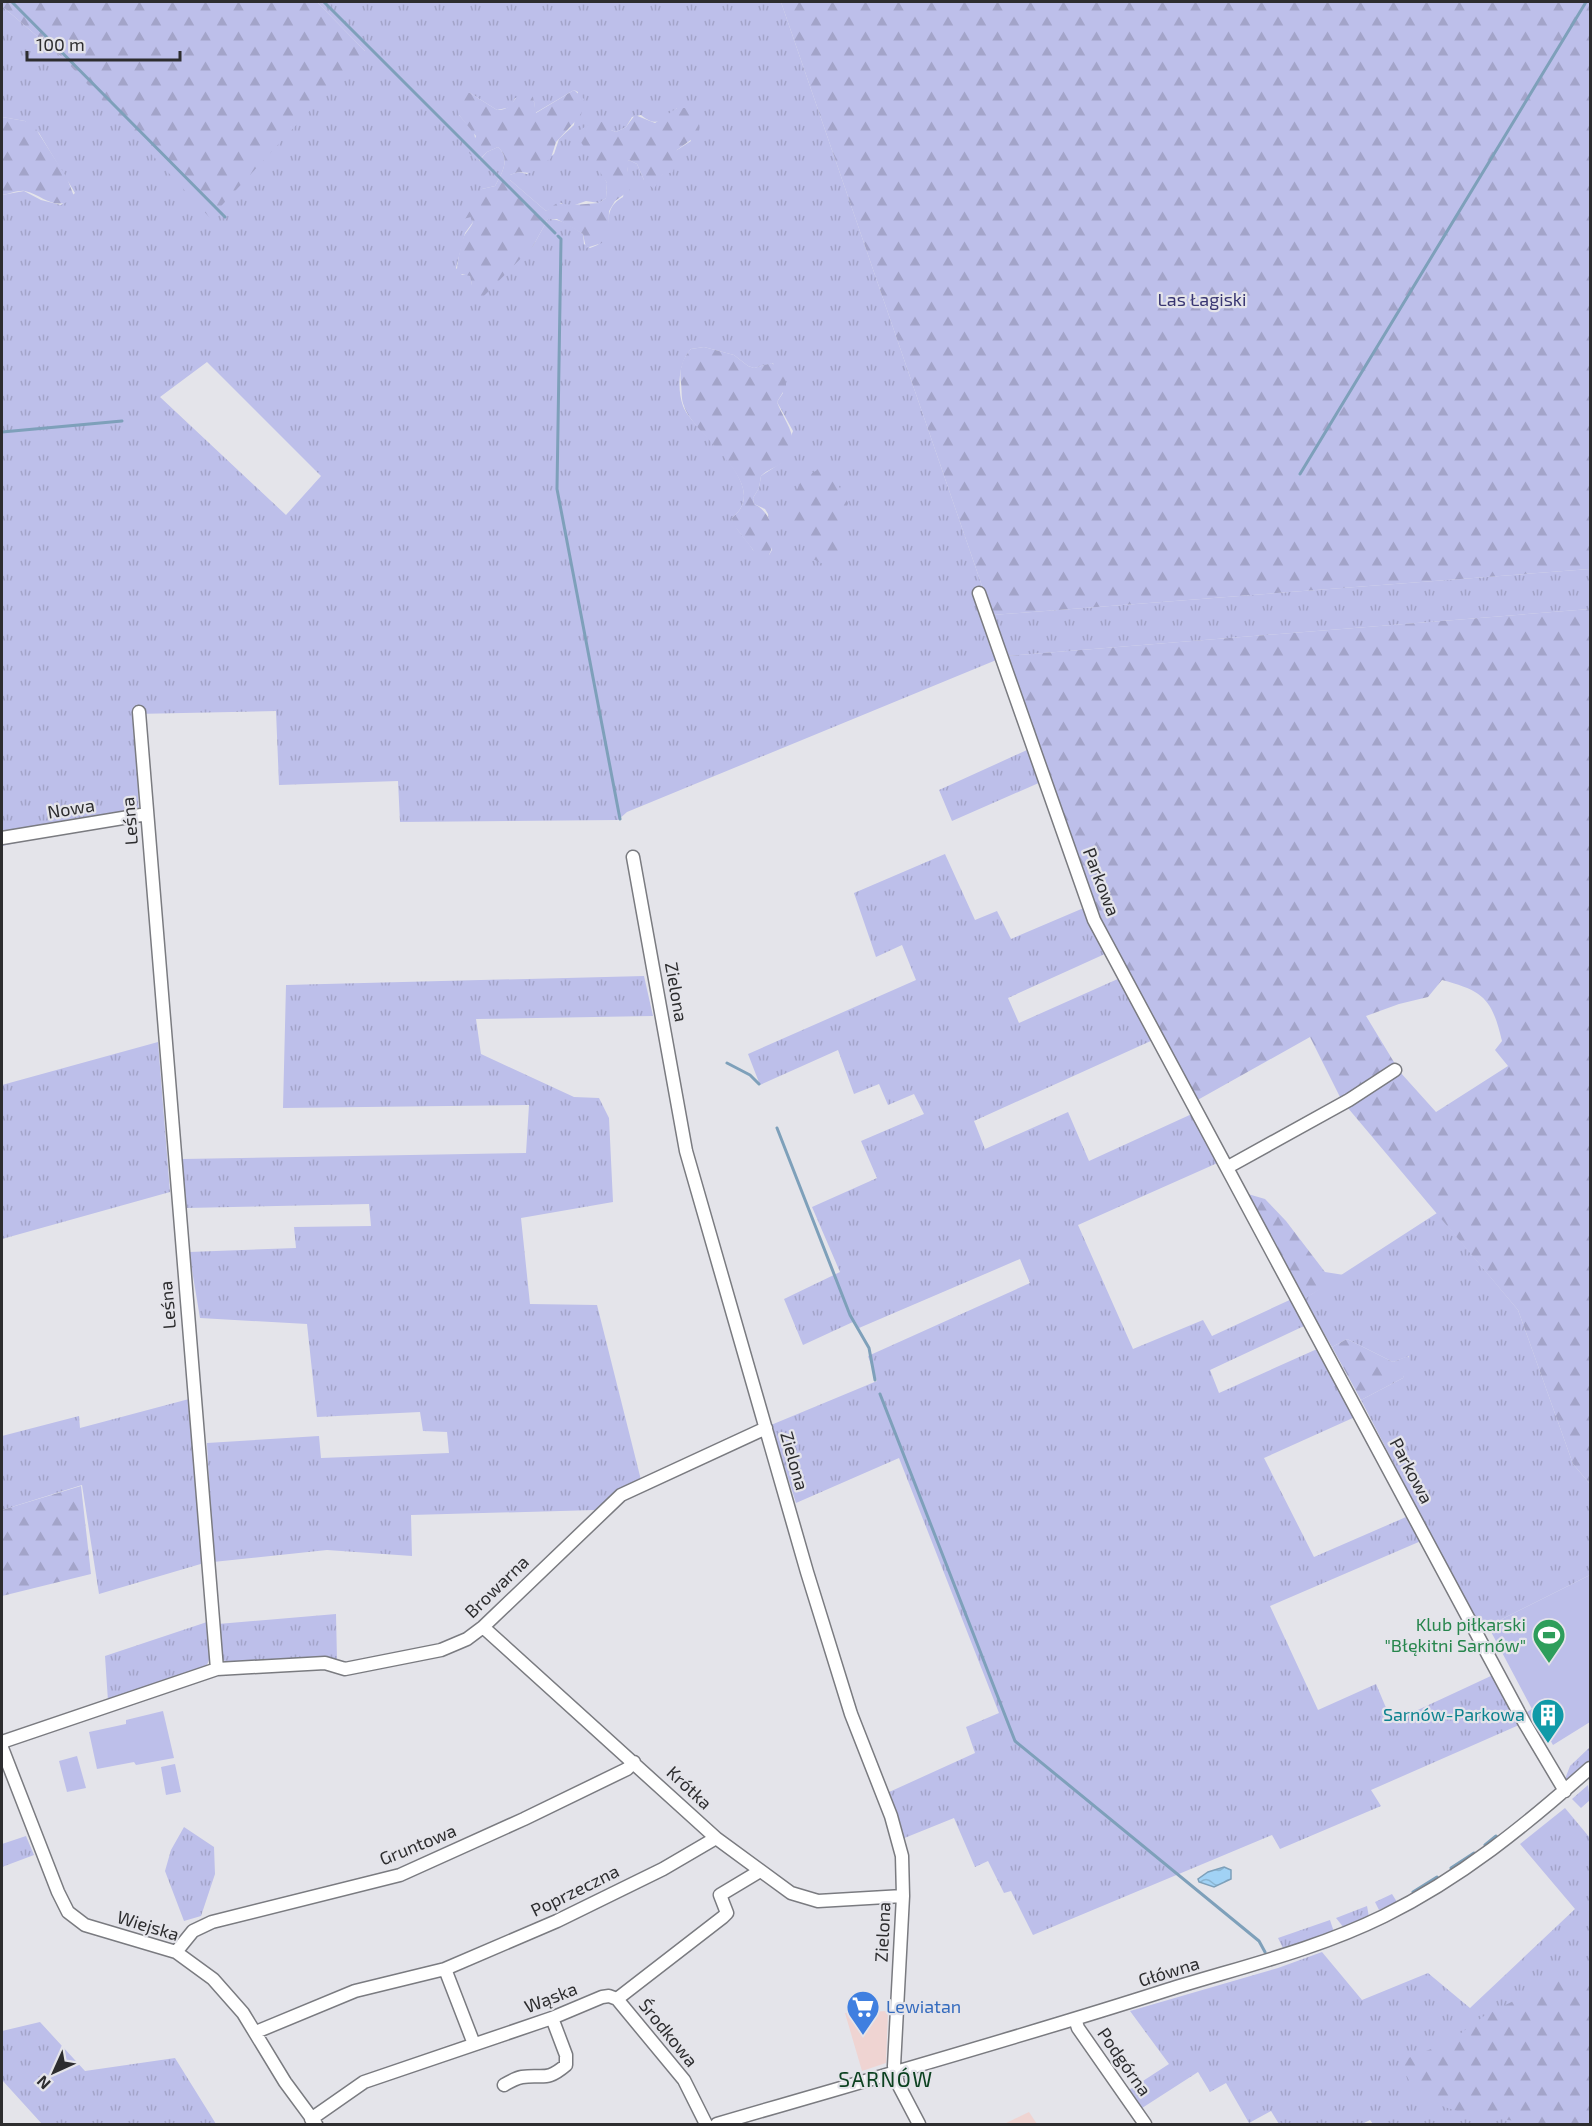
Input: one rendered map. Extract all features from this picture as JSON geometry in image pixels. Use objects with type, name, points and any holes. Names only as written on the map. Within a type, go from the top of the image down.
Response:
[{"type":"street","name":"Parkowa","points":[[979,593],[1094,920],[1524,1722],[1565,1791]]},
{"type":"street","name":"Leśna","points":[[139,712],[217,1669]]},
{"type":"street","name":"Nowa","points":[[2,838],[147,814]]},
{"type":"street","name":"Zielona","points":[[633,857],[686,1151],[851,1714],[891,1816],[902,1856],[903,1896],[895,2073]]},
{"type":"street","points":[[1228,1167],[1349,1100],[1395,1070]]},
{"type":"street","name":"Browarna","points":[[217,1669],[325,1663],[345,1669],[441,1650],[467,1639],[483,1627],[621,1496],[766,1428]]},
{"type":"street","name":"Krótka","points":[[483,1627],[716,1838],[791,1893],[808,1899],[903,1896]]},
{"type":"street","points":[[2,1742],[217,1669]]},
{"type":"street","name":"Wiejska","points":[[2,1748],[58,1892],[68,1911],[84,1926],[176,1952],[213,1979],[238,2006],[285,2082],[314,2122]]},
{"type":"street","name":"Gruntowa","points":[[176,1952],[181,1942],[193,1931],[212,1922],[408,1872],[534,1814],[627,1768],[634,1762]]},
{"type":"street","name":"Główna","points":[[717,2124],[895,2073],[1323,1943],[1386,1915],[1449,1880],[1488,1854],[1590,1768]]},
{"type":"street","name":"Poprzeczna","points":[[256,2032],[355,1991],[445,1969],[557,1921],[663,1869],[716,1838]]},
{"type":"street","name":"Wąska","points":[[314,2122],[364,2082],[552,2018],[602,1997],[609,1996],[616,1999],[723,1917],[727,1913],[720,1895],[760,1871]]},
{"type":"street","points":[[445,1969],[474,2044]]},
{"type":"street","name":"Środkowa","points":[[616,1999],[684,2080],[706,2124]]},
{"type":"street","points":[[504,2085],[521,2077],[554,2076],[566,2065],[566,2055],[552,2018]]},
{"type":"street","name":"Podgórna","points":[[1075,2019],[1078,2028],[1145,2124]]},
{"type":"street","points":[[895,2073],[898,2084],[919,2124]]},
{"type":"shaded area","points":[[888,2011],[886,2063],[862,2071],[845,2013]]},
{"type":"shaded area","points":[[1029,2112],[1037,2124],[1004,2124]]},
{"type":"green space","points":[[2,2],[317,2],[365,51],[210,218],[66,61],[2,6]]},
{"type":"green space","points":[[317,2],[781,2],[992,615],[1590,569],[1590,609],[1006,656],[627,812],[618,820],[400,822],[398,781],[279,785],[276,711],[135,714],[139,817],[2,846],[2,195],[24,191],[41,200],[61,205],[75,193],[39,133],[25,121],[2,117],[2,6],[66,61],[365,51]],"holes":[[[574,90],[578,92],[574,125],[559,139],[554,154],[527,174],[518,172],[510,175],[510,180],[546,211],[561,203],[569,207],[586,201],[599,203],[606,198],[607,183],[599,167],[611,130],[616,132],[626,127],[632,117],[641,115],[656,122],[664,119],[677,108],[691,141],[677,150],[662,175],[644,180],[637,164],[629,160],[626,163],[628,171],[623,197],[615,203],[611,210],[605,238],[599,244],[590,248],[584,244],[583,234],[579,231],[562,221],[548,219],[533,246],[472,285],[470,275],[462,275],[456,268],[465,233],[473,222],[472,217],[482,189],[495,186],[505,161],[498,147],[487,152],[479,161],[474,132],[459,115],[470,93],[497,110],[511,107],[515,98],[534,101],[535,113]],[[704,347],[734,355],[754,368],[773,363],[783,393],[777,402],[793,431],[781,463],[761,476],[759,488],[753,498],[754,504],[765,509],[768,514],[772,550],[769,555],[753,550],[735,526],[732,518],[742,505],[743,490],[738,475],[683,406],[680,376],[683,361],[691,349]],[[207,362],[321,476],[286,515],[160,397]]]},
{"type":"green space","name":"Las Łagiski","points":[[781,2],[1590,2],[1590,569],[992,615]]},
{"type":"green space","points":[[574,90],[584,99],[581,115],[556,142],[551,158],[531,173],[518,172],[510,175],[510,180],[546,211],[557,203],[573,205],[599,203],[606,198],[607,183],[577,136],[578,131],[590,124],[605,121],[611,130],[616,132],[626,127],[635,115],[655,123],[677,108],[686,108],[700,127],[695,136],[677,150],[673,172],[662,175],[654,189],[644,180],[637,164],[629,160],[627,163],[630,190],[615,201],[609,211],[608,237],[602,243],[586,248],[583,234],[557,219],[548,219],[533,246],[479,301],[466,297],[472,285],[470,276],[457,273],[457,267],[463,239],[473,222],[471,217],[463,219],[461,210],[482,189],[495,186],[505,161],[498,147],[487,152],[478,161],[469,153],[476,136],[459,115],[455,102],[466,93],[470,93],[497,110],[511,105],[518,96],[527,92],[533,97],[536,113]]},
{"type":"green space","points":[[2,117],[25,121],[34,126],[67,178],[75,199],[60,204],[25,191],[2,195]]},
{"type":"green space","points":[[704,347],[734,355],[754,368],[772,363],[786,375],[786,387],[777,402],[791,433],[792,448],[789,456],[782,463],[761,476],[759,488],[753,498],[754,504],[765,513],[772,526],[773,541],[769,555],[757,555],[733,524],[732,518],[742,505],[743,490],[738,476],[690,418],[683,404],[680,374],[683,361],[691,349]]},
{"type":"green space","points":[[819,469],[831,472],[848,503],[841,527],[843,544],[839,555],[840,567],[835,570],[813,559],[805,534],[791,521],[788,509],[802,479]]},
{"type":"green space","points":[[1590,609],[1590,1484],[1573,1464],[1518,1310],[1342,1101],[1310,1037],[1194,1102],[1098,921],[1006,656]],"holes":[[[1442,980],[1477,993],[1490,1006],[1502,1041],[1495,1050],[1508,1066],[1436,1112],[1400,1072],[1366,1016],[1399,1004],[1428,997]]]},
{"type":"green space","points":[[1027,750],[1041,782],[952,821],[939,790]]},
{"type":"green space","points":[[945,854],[975,920],[997,911],[1011,939],[1086,907],[1107,953],[1008,998],[1019,1023],[1120,978],[1153,1040],[974,1121],[985,1149],[1068,1112],[1089,1161],[1194,1113],[1222,1161],[1078,1225],[1133,1349],[1203,1320],[1212,1336],[1294,1298],[1304,1326],[1210,1370],[1219,1393],[1317,1349],[1355,1417],[1264,1458],[1314,1557],[1406,1517],[1421,1541],[1270,1606],[1318,1710],[1376,1684],[1392,1722],[1493,1675],[1519,1725],[1371,1790],[1381,1806],[1280,1849],[1272,1835],[1033,1935],[1011,1891],[1004,1893],[988,1861],[975,1867],[954,1818],[902,1839],[887,1793],[975,1753],[966,1727],[999,1713],[899,1458],[796,1503],[771,1425],[877,1381],[868,1356],[1030,1283],[1020,1259],[859,1328],[855,1321],[803,1345],[784,1299],[840,1272],[812,1207],[877,1178],[861,1141],[924,1114],[914,1094],[888,1105],[879,1084],[854,1094],[838,1050],[760,1085],[748,1054],[916,980],[902,945],[876,957],[854,893]]},
{"type":"green space","points":[[644,976],[653,1016],[476,1019],[481,1054],[574,1097],[599,1098],[609,1118],[613,1202],[521,1218],[530,1304],[597,1305],[642,1484],[596,1510],[411,1515],[412,1556],[327,1550],[213,1562],[207,1443],[319,1436],[321,1458],[449,1453],[447,1432],[423,1431],[420,1412],[317,1417],[307,1324],[200,1318],[189,1252],[296,1248],[294,1227],[371,1226],[369,1204],[186,1208],[182,1159],[526,1153],[529,1105],[283,1108],[286,985]]},
{"type":"green space","points":[[158,1042],[170,1192],[2,1239],[2,1085]]},
{"type":"green space","points":[[1248,1194],[1265,1199],[1286,1221],[1325,1272],[1344,1275],[1304,1299]]},
{"type":"green space","points":[[1437,1213],[1518,1310],[1573,1464],[1590,1484],[1590,1575],[1480,1630],[1361,1400],[1403,1378],[1409,1356],[1393,1362],[1347,1339],[1332,1347],[1304,1299]]},
{"type":"green space","points":[[1347,1339],[1393,1362],[1408,1356],[1410,1361],[1403,1378],[1361,1400],[1332,1347]]},
{"type":"green space","points":[[189,1399],[204,1563],[99,1594],[82,1485],[2,1510],[2,1436],[79,1416],[80,1428]]},
{"type":"green space","points":[[81,1486],[91,1574],[2,1596],[2,1510]]},
{"type":"green space","name":"Klub piłkarski \"Błękitni Sarnów\"","points":[[1590,1575],[1590,1722],[1553,1745],[1549,1738],[1542,1741],[1527,1712],[1532,1709],[1488,1626]]},
{"type":"green space","points":[[336,1614],[337,1660],[230,1664],[220,1658],[218,1624]]},
{"type":"green space","points":[[207,1622],[210,1654],[202,1670],[108,1701],[105,1656]]},
{"type":"green space","points":[[163,1711],[174,1758],[97,1769],[89,1732],[126,1724],[126,1720]]},
{"type":"green space","points":[[1590,1747],[1590,1761],[1568,1781],[1565,1779],[1570,1766]]},
{"type":"green space","points":[[77,1756],[86,1788],[67,1792],[59,1761]]},
{"type":"green space","points":[[175,1764],[181,1792],[166,1795],[161,1767]]},
{"type":"green space","points":[[1588,1785],[1590,1800],[1581,1808],[1572,1799]]},
{"type":"green space","points":[[1565,1808],[1590,1838],[1590,2124],[1373,2124],[1370,2120],[1362,2124],[1279,2124],[1271,2111],[1249,2123],[1226,2083],[1210,2092],[1198,2072],[1139,2110],[1126,2092],[1169,2064],[1130,2011],[1278,1968],[1322,1952],[1362,2000],[1428,1973],[1470,2008],[1575,1909],[1520,1844]]},
{"type":"green space","points":[[184,1827],[214,1847],[215,1874],[201,1916],[184,1921],[165,1871],[171,1850]]},
{"type":"green space","points":[[26,1836],[34,1855],[2,1867],[2,1844]]},
{"type":"green space","points":[[1392,1894],[1397,1902],[1379,1910],[1375,1902]]},
{"type":"green space","points":[[1367,1906],[1369,1917],[1344,1928],[1336,1918]]},
{"type":"green space","points":[[1330,1920],[1334,1932],[1284,1950],[1278,1938]]},
{"type":"green space","points":[[1590,1975],[1590,2124],[1517,2124],[1516,2121],[1464,2113],[1430,2100],[1417,2090],[1407,2077],[1403,2060],[1449,2042],[1484,2016],[1554,1980]]},
{"type":"green space","points":[[40,2022],[85,2071],[175,2058],[216,2124],[42,2124],[2,2080],[2,2031]]},
{"type":"water","points":[[1224,1867],[1231,1870],[1231,1879],[1214,1887],[1199,1882],[1198,1879],[1208,1872]]},
{"type":"waterway","points":[[12,2],[225,217]]},
{"type":"waterway","points":[[324,2],[555,233]]},
{"type":"waterway","points":[[1300,474],[1586,2]]},
{"type":"waterway","points":[[558,236],[561,239],[557,489],[620,819]]},
{"type":"waterway","points":[[2,432],[122,421]]},
{"type":"waterway","points":[[727,1063],[750,1075],[759,1084]]},
{"type":"waterway","points":[[777,1128],[850,1315],[869,1348],[875,1380]]},
{"type":"waterway","points":[[880,1394],[1015,1741],[1259,1941],[1265,1952]]},
{"type":"waterway","points":[[1485,1845],[1496,1836]]},
{"type":"waterway","points":[[1451,1868],[1474,1853]]},
{"type":"waterway","points":[[1413,1892],[1437,1877]]},
{"type":"place","name":"Klub piłkarski \"Błękitni Sarnów\"","points":[[1549,1664]]},
{"type":"place","name":"Sarnów-Parkowa","points":[[1548,1744]]},
{"type":"place","name":"Lewiatan","points":[[863,2036]]},
{"type":"district","name":"SARNÓW","points":[[886,2080]]}]
